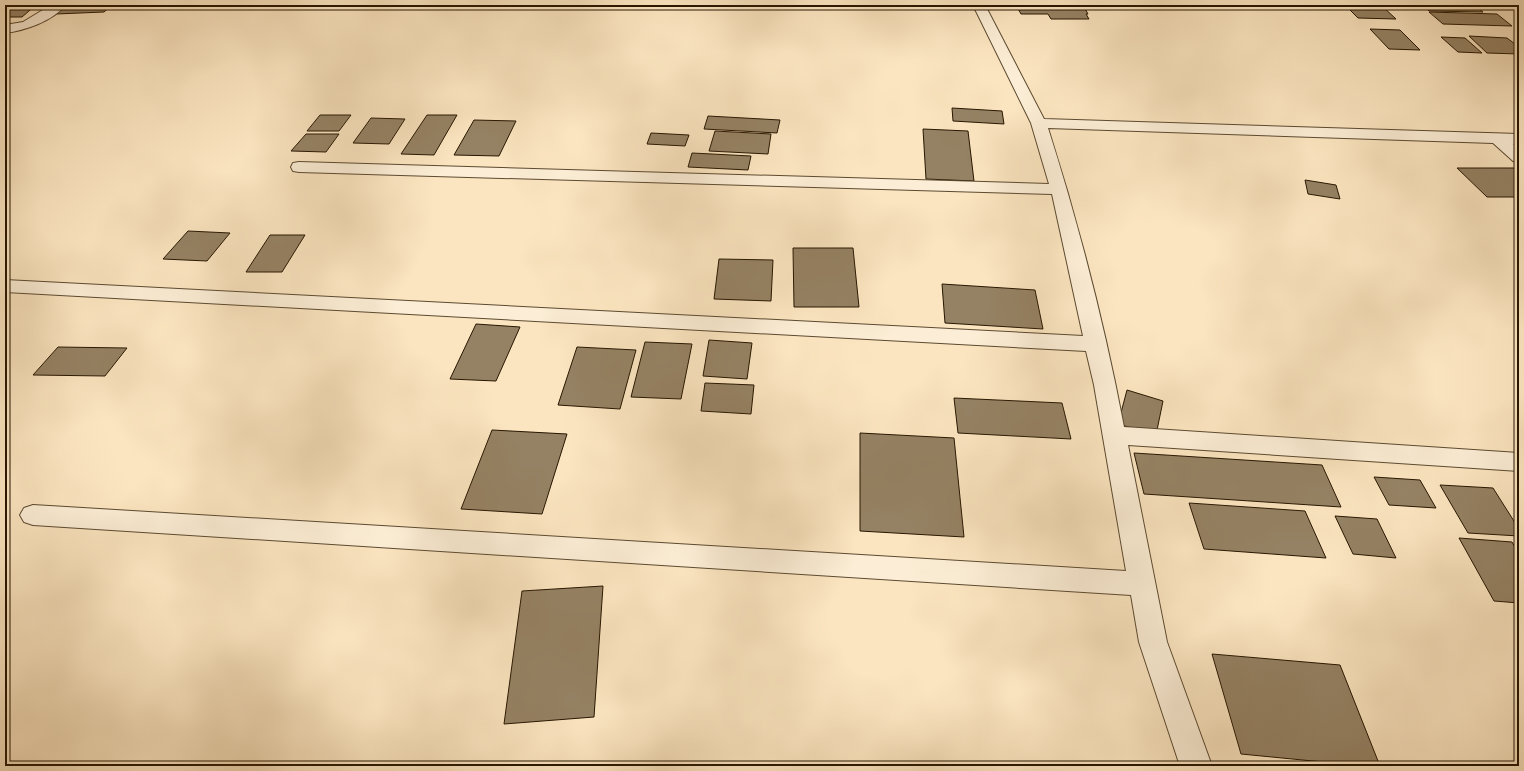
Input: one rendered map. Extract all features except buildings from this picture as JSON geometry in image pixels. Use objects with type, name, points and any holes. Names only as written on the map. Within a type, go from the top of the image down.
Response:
[{"type":"street","points":[[5,28],[21,28],[28,26],[58,5]]},
{"type":"street","points":[[979,5],[1039,123],[1059,189],[1105,386],[1153,642],[1196,766]]},
{"type":"street","points":[[1039,123],[1519,139]]},
{"type":"street","points":[[1497,138],[1519,158]]},
{"type":"street","points":[[298,167],[1059,189]]},
{"type":"street","points":[[5,286],[1095,344]]},
{"type":"street","points":[[1114,435],[1519,462]]},
{"type":"street","points":[[33,515],[1143,584]]}]
